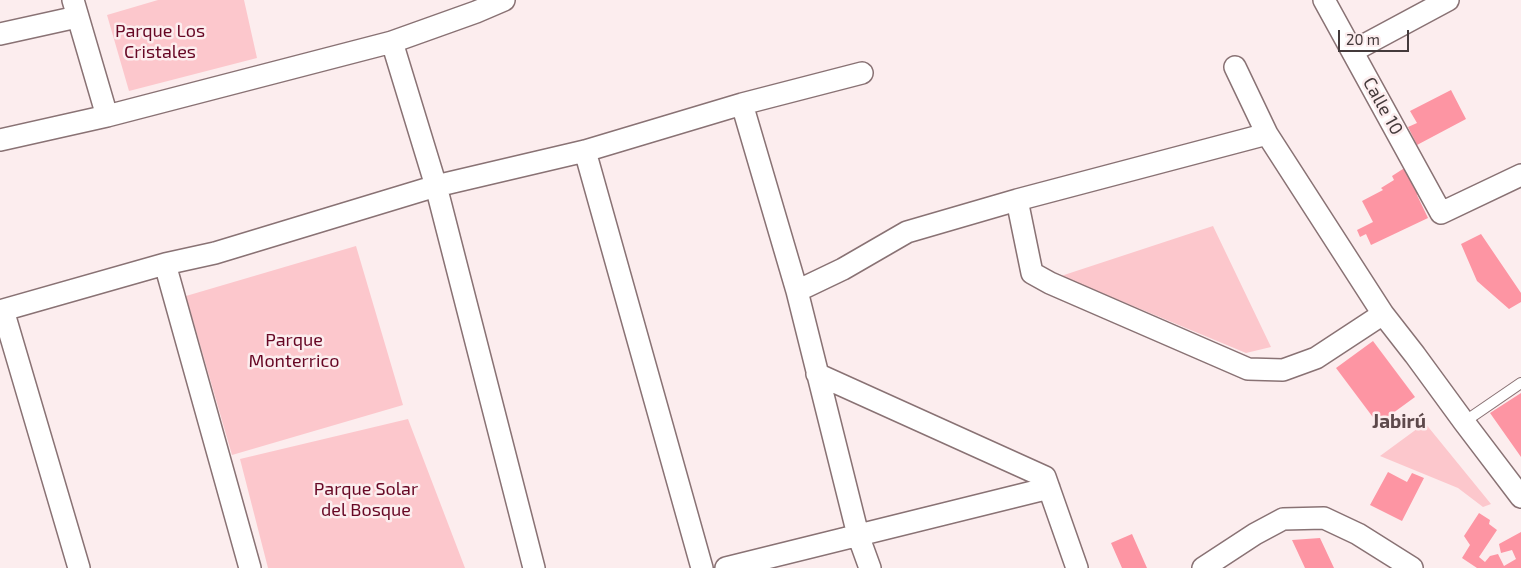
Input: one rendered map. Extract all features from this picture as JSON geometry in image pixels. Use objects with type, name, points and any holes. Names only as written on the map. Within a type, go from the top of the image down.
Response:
[{"type":"street","points":[[0,140],[107,116],[392,42],[469,6],[504,0]]},
{"type":"street","name":"Calle 10","points":[[1324,0],[1441,213],[1521,175]]},
{"type":"street","points":[[1353,51],[1448,0]]},
{"type":"street","points":[[0,34],[75,8],[107,116]]},
{"type":"street","points":[[392,42],[436,186],[534,568]]},
{"type":"street","points":[[1235,67],[1267,134],[1383,314],[1521,497]]},
{"type":"street","points":[[79,568],[1,311],[165,264],[216,253],[436,186],[584,151],[742,104],[862,73]]},
{"type":"street","points":[[742,104],[797,291],[858,535],[870,568]]},
{"type":"street","points":[[797,291],[843,269],[907,232],[1017,200],[1267,134]]},
{"type":"street","points":[[584,151],[702,568]]},
{"type":"street","points":[[1017,200],[1032,273],[1050,283],[1248,369],[1283,370],[1316,358],[1383,314]]},
{"type":"street","points":[[165,264],[250,568]]},
{"type":"street","points":[[817,374],[1045,477],[1077,568]]},
{"type":"street","points":[[726,568],[1049,488]]},
{"type":"street","points":[[1203,568],[1255,534],[1283,519],[1324,518],[1358,534],[1412,568]]},
{"type":"lane","points":[[1464,422],[1521,383]]},
{"type":"green space","name":"Parque Los Cristales","points":[[158,0],[244,0],[257,58],[129,91],[107,15]]},
{"type":"green space","points":[[1213,226],[1271,347],[1246,353],[1061,276]]},
{"type":"green space","name":"Parque Monterrico","points":[[356,246],[403,405],[232,455],[186,296]]},
{"type":"green space","name":"Parque Solar del Bosque","points":[[408,419],[465,568],[268,568],[240,459]]},
{"type":"green space","points":[[1425,423],[1491,504],[1483,507],[1458,488],[1380,456]]},
{"type":"building","points":[[1451,90],[1466,119],[1417,145],[1408,127],[1417,123],[1410,111]]},
{"type":"building","points":[[1406,167],[1420,190],[1417,195],[1428,218],[1371,245],[1366,234],[1360,237],[1357,230],[1373,222],[1362,201],[1383,190],[1381,188],[1394,180],[1392,176]]},
{"type":"building","points":[[1481,234],[1521,293],[1521,302],[1509,309],[1477,281],[1461,244]]},
{"type":"building","points":[[1373,341],[1415,397],[1378,424],[1336,368]]},
{"type":"building","points":[[1521,393],[1521,457],[1490,413]]},
{"type":"building","points":[[1388,472],[1407,482],[1412,473],[1424,478],[1402,521],[1370,505]]},
{"type":"building","points":[[1479,513],[1490,520],[1489,524],[1497,530],[1479,557],[1485,562],[1490,556],[1498,554],[1504,566],[1516,559],[1512,550],[1501,553],[1499,544],[1521,532],[1521,568],[1477,568],[1462,558],[1470,545],[1464,536]]},
{"type":"building","points":[[1132,534],[1147,568],[1122,568],[1111,543]]},
{"type":"building","points":[[1320,538],[1334,568],[1305,568],[1292,540]]},
{"type":"district","name":"Jabirú","points":[[1399,422]]}]
